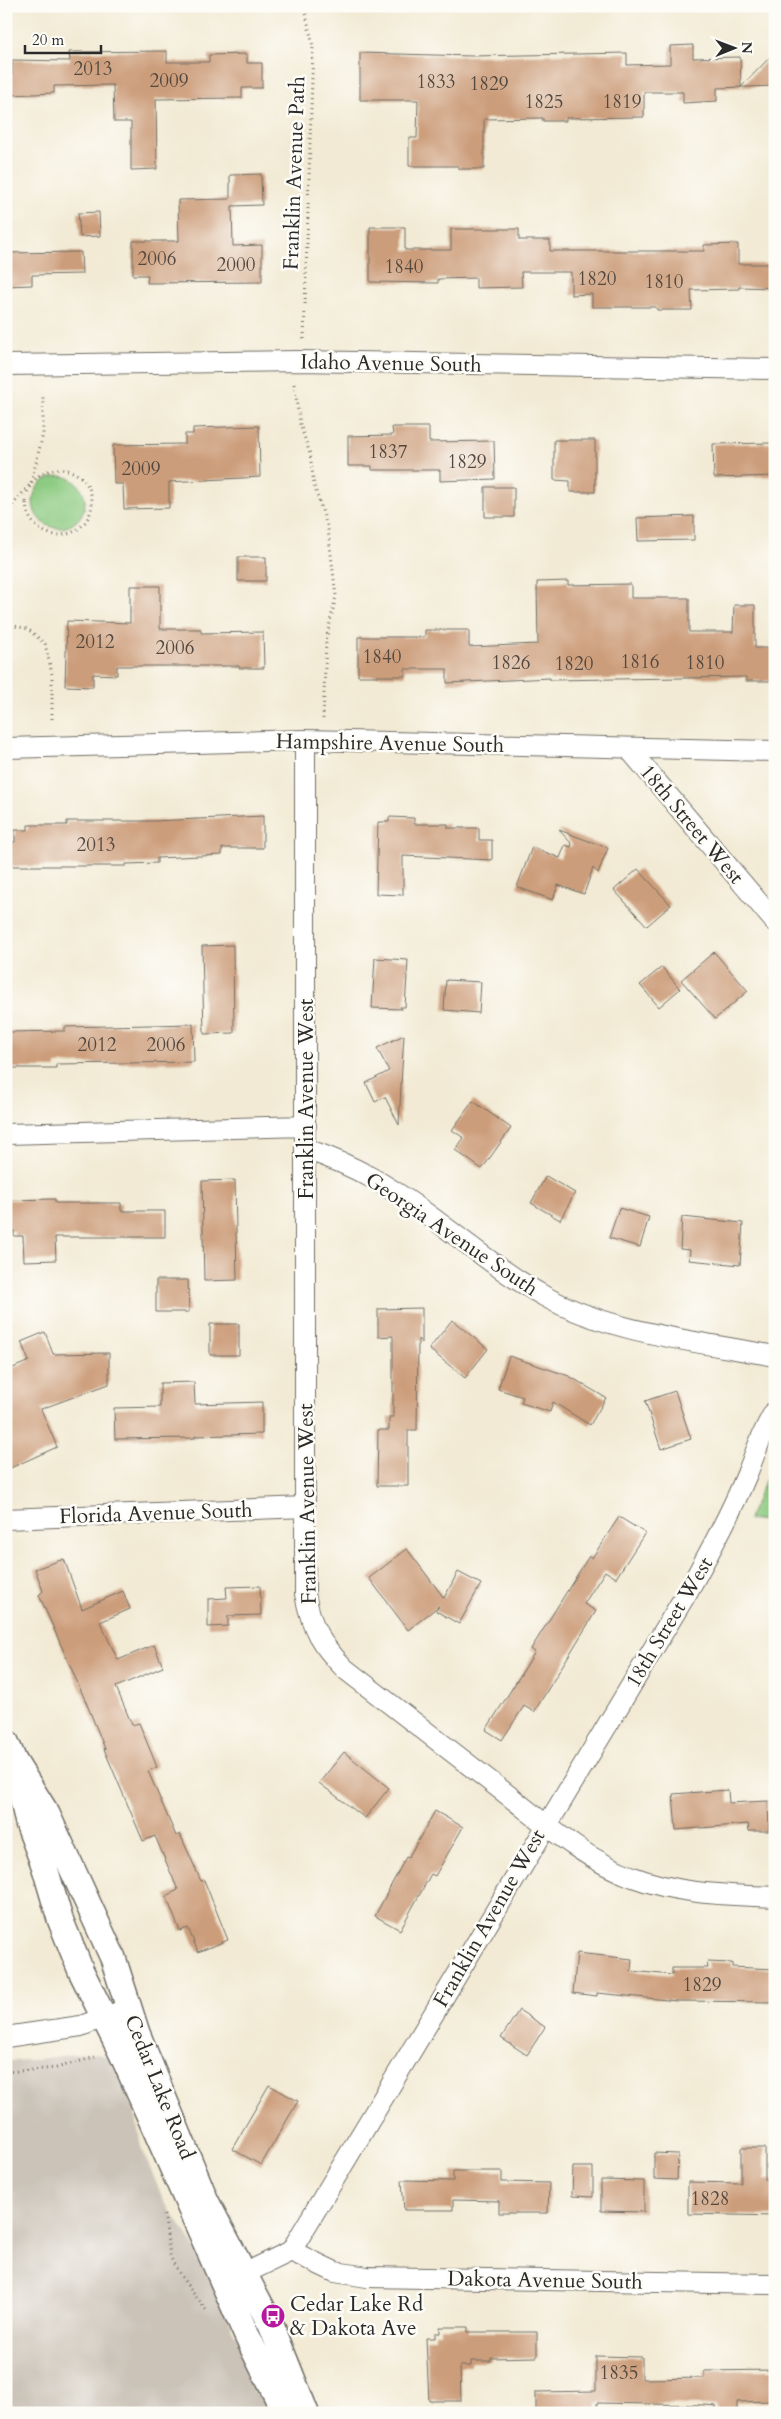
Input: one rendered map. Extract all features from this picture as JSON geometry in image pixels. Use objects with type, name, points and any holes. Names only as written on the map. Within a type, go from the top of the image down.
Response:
[{"type":"street","name":"Idaho Avenue South","points":[[6,365],[298,361],[775,369]]},
{"type":"street","name":"Hampshire Avenue South","points":[[6,748],[305,740],[775,751]]},
{"type":"street","name":"Franklin Avenue West","points":[[291,2251],[546,1825],[346,1669],[326,1649],[311,1621],[305,1594],[305,740]]},
{"type":"street","name":"18th Street West","points":[[629,749],[775,922]]},
{"type":"street","points":[[6,1134],[306,1126]]},
{"type":"street","name":"Georgia Avenue South","points":[[306,1148],[339,1160],[374,1179],[508,1275],[546,1297],[586,1316],[633,1328],[775,1356]]},
{"type":"street","name":"18th Street West","points":[[546,1825],[688,1591],[719,1535],[747,1474],[764,1426],[775,1411]]},
{"type":"street","name":"Florida Avenue South","points":[[6,1519],[305,1507]]},
{"type":"street","name":"Cedar Lake Road","points":[[10,1752],[47,1814],[113,1958],[137,2033],[206,2201],[233,2279],[285,2413]]},
{"type":"street","name":"Cedar Lake Road","points":[[10,1752],[28,1823],[44,1865],[60,1919],[81,1971],[233,2279],[271,2325],[306,2413]]},
{"type":"street","points":[[546,1825],[596,1860],[633,1878],[696,1891],[775,1897]]},
{"type":"street","points":[[6,2037],[81,2026],[129,2008]]},
{"type":"street","points":[[233,2279],[291,2251]]},
{"type":"street","name":"Dakota Avenue South","points":[[291,2251],[335,2272],[367,2277],[775,2284]]},
{"type":"path","name":"Franklin Avenue Path","points":[[304,6],[313,46],[304,342]]},
{"type":"path","points":[[293,380],[300,424],[310,454],[314,485],[328,528],[336,596],[326,640],[324,722],[305,740]]},
{"type":"path","points":[[6,513],[31,483],[42,473],[52,469],[62,469],[73,471],[88,486],[92,507],[89,517],[83,526],[68,534],[51,534],[41,530],[27,512],[26,501],[31,483],[43,434],[43,397]]},
{"type":"path","points":[[6,624],[28,629],[45,644],[52,674],[52,720]]},
{"type":"path","points":[[6,2072],[56,2068],[95,2057],[98,2063]]},
{"type":"path","points":[[163,2214],[168,2232],[170,2255],[175,2267],[211,2318]]},
{"type":"shaded area","points":[[84,2053],[99,2053],[111,2060],[135,2111],[141,2147],[164,2201],[193,2244],[273,2413],[6,2413],[6,2061],[32,2060]]},
{"type":"green space","points":[[54,476],[64,476],[78,483],[85,497],[85,507],[78,521],[64,528],[54,528],[44,524],[37,517],[33,507],[33,497],[37,487],[44,480]]},
{"type":"green space","points":[[775,1457],[775,1521],[748,1520]]},
{"type":"building","points":[[693,45],[693,58],[740,57],[741,87],[775,52],[775,86],[717,88],[717,101],[683,103],[683,92],[644,92],[644,117],[566,118],[566,121],[543,121],[543,118],[484,119],[484,169],[459,169],[459,166],[409,166],[409,138],[417,138],[418,100],[360,100],[360,53],[472,56],[627,53],[627,65],[670,64],[670,46]]},
{"type":"building","points":[[167,51],[167,62],[209,62],[209,55],[247,54],[247,63],[262,63],[262,88],[242,88],[242,98],[156,99],[157,169],[131,170],[131,122],[114,122],[113,85],[54,86],[54,93],[12,95],[12,60],[70,61],[69,52]]},
{"type":"building","points":[[261,174],[262,205],[232,206],[233,246],[262,245],[262,282],[147,283],[148,275],[133,275],[133,241],[179,241],[178,200],[230,199],[230,175]]},
{"type":"building","points":[[99,212],[100,236],[80,237],[78,213]]},
{"type":"building","points":[[370,227],[405,227],[405,250],[451,250],[451,229],[519,229],[519,240],[550,240],[550,251],[704,251],[704,245],[738,244],[738,264],[775,264],[775,288],[739,287],[739,289],[691,290],[692,310],[657,310],[656,307],[592,307],[592,294],[571,295],[571,272],[521,272],[522,287],[476,288],[476,278],[438,279],[438,283],[370,282]]},
{"type":"building","points":[[81,252],[82,274],[32,275],[32,285],[6,286],[6,253]]},
{"type":"building","points":[[259,426],[260,477],[169,482],[169,508],[124,509],[123,484],[114,484],[113,445],[185,444],[185,434],[193,434],[193,428]]},
{"type":"building","points":[[392,427],[429,427],[429,442],[494,441],[495,479],[440,481],[440,470],[372,470],[372,466],[348,466],[348,436],[393,435]]},
{"type":"building","points":[[554,440],[595,440],[595,492],[570,492],[570,481],[554,480]]},
{"type":"building","points":[[775,443],[775,476],[714,478],[713,444]]},
{"type":"building","points":[[485,487],[514,487],[514,517],[485,517]]},
{"type":"building","points":[[694,516],[694,540],[638,541],[637,518]]},
{"type":"building","points":[[238,557],[266,557],[266,581],[238,581]]},
{"type":"building","points":[[568,581],[568,585],[631,584],[631,598],[689,598],[689,632],[733,632],[734,605],[755,605],[755,648],[775,648],[775,681],[746,681],[746,677],[550,680],[550,678],[447,683],[447,669],[405,669],[405,676],[358,676],[358,637],[425,637],[425,630],[469,630],[469,647],[538,644],[537,582]]},
{"type":"building","points":[[130,586],[160,586],[160,629],[201,629],[201,633],[263,632],[264,668],[239,668],[239,666],[117,666],[117,675],[93,674],[93,687],[65,686],[67,621],[130,623]]},
{"type":"building","points":[[263,816],[263,848],[222,848],[222,855],[157,858],[157,863],[126,864],[126,866],[9,866],[9,842],[15,842],[15,830],[28,830],[28,825],[67,825],[67,821],[154,821]]},
{"type":"building","points":[[389,817],[414,818],[414,824],[448,824],[448,828],[479,828],[479,840],[492,840],[492,860],[403,856],[403,895],[376,894],[378,822],[389,822]]},
{"type":"building","points":[[559,830],[608,848],[598,873],[593,868],[584,894],[558,885],[553,900],[517,887],[532,847],[560,858],[565,845],[571,847],[572,844]]},
{"type":"building","points":[[638,869],[671,905],[647,926],[614,890]]},
{"type":"building","points":[[233,945],[234,1033],[204,1034],[202,946]]},
{"type":"building","points":[[714,952],[748,991],[715,1019],[681,980]]},
{"type":"building","points":[[375,958],[408,960],[405,1007],[400,1007],[402,1009],[372,1008]]},
{"type":"building","points":[[662,967],[680,989],[659,1007],[640,985]]},
{"type":"building","points":[[446,980],[481,982],[479,1013],[444,1010]]},
{"type":"building","points":[[193,1024],[194,1062],[56,1064],[56,1068],[6,1068],[6,1032],[65,1031],[65,1027]]},
{"type":"building","points":[[404,1035],[399,1125],[385,1097],[375,1102],[366,1083],[389,1071],[377,1048]]},
{"type":"building","points":[[473,1101],[511,1128],[482,1169],[455,1150],[464,1138],[452,1130]]},
{"type":"building","points":[[546,1176],[575,1193],[560,1220],[531,1203]]},
{"type":"building","points":[[235,1180],[237,1280],[204,1281],[202,1181]]},
{"type":"building","points":[[55,1199],[55,1203],[121,1203],[121,1211],[165,1211],[165,1237],[55,1237],[56,1260],[24,1261],[23,1236],[14,1236],[14,1231],[6,1231],[6,1200]]},
{"type":"building","points":[[619,1208],[649,1217],[640,1247],[609,1238]]},
{"type":"building","points":[[682,1217],[743,1223],[740,1265],[689,1260],[690,1250],[680,1249]]},
{"type":"building","points":[[156,1280],[188,1280],[189,1312],[156,1312]]},
{"type":"building","points":[[422,1308],[422,1343],[418,1339],[417,1430],[408,1430],[408,1486],[377,1486],[378,1430],[389,1430],[389,1417],[393,1417],[393,1336],[378,1337],[378,1309]]},
{"type":"building","points":[[452,1320],[488,1349],[465,1378],[429,1349]]},
{"type":"building","points":[[210,1324],[239,1324],[239,1355],[210,1355]]},
{"type":"building","points":[[45,1332],[53,1354],[109,1353],[109,1384],[41,1409],[57,1447],[6,1470],[6,1371],[29,1361],[21,1342]]},
{"type":"building","points":[[509,1356],[569,1376],[606,1398],[590,1425],[553,1402],[550,1412],[521,1403],[523,1397],[498,1389]]},
{"type":"building","points":[[194,1382],[195,1404],[262,1402],[262,1434],[195,1436],[195,1438],[115,1439],[114,1408],[160,1407],[160,1383]]},
{"type":"building","points":[[675,1391],[691,1439],[661,1449],[645,1401]]},
{"type":"building","points":[[619,1517],[645,1533],[616,1578],[605,1571],[584,1604],[596,1611],[534,1712],[524,1706],[502,1740],[486,1730],[535,1652],[531,1649],[589,1556],[592,1558]]},
{"type":"building","points":[[407,1549],[444,1598],[458,1572],[481,1584],[459,1624],[436,1611],[439,1606],[408,1630],[369,1578]]},
{"type":"building","points":[[64,1559],[82,1609],[123,1591],[130,1609],[100,1622],[118,1660],[154,1645],[163,1667],[116,1687],[132,1725],[139,1723],[157,1767],[148,1771],[176,1836],[180,1834],[201,1881],[204,1880],[228,1940],[198,1952],[188,1928],[180,1931],[166,1896],[178,1890],[155,1836],[143,1841],[86,1702],[39,1595],[43,1591],[35,1569]]},
{"type":"building","points":[[260,1586],[261,1615],[228,1616],[228,1626],[208,1627],[208,1599],[227,1598],[226,1587]]},
{"type":"building","points":[[344,1752],[389,1788],[365,1818],[319,1783]]},
{"type":"building","points":[[728,1790],[729,1803],[768,1801],[769,1831],[749,1831],[748,1824],[676,1830],[673,1794]]},
{"type":"building","points":[[435,1811],[463,1827],[435,1876],[431,1874],[400,1930],[375,1916],[406,1857],[408,1858]]},
{"type":"building","points":[[577,1953],[632,1959],[631,1971],[672,1975],[672,1968],[708,1968],[707,1962],[732,1963],[732,1967],[775,1969],[775,2002],[677,2001],[597,1993],[597,1996],[573,1993]]},
{"type":"building","points":[[519,2010],[545,2027],[527,2055],[501,2038]]},
{"type":"building","points":[[269,2085],[298,2101],[261,2165],[232,2149]]},
{"type":"building","points":[[741,2148],[765,2148],[765,2180],[775,2180],[775,2216],[688,2214],[688,2182],[741,2183]]},
{"type":"building","points":[[654,2153],[678,2154],[677,2180],[654,2179]]},
{"type":"building","points":[[573,2167],[593,2167],[593,2197],[572,2196]]},
{"type":"building","points":[[453,2171],[502,2171],[502,2182],[549,2183],[548,2213],[499,2213],[499,2201],[453,2200],[453,2210],[404,2210],[402,2180],[453,2181]]},
{"type":"building","points":[[601,2180],[644,2181],[644,2212],[601,2211]]},
{"type":"building","points":[[440,2327],[468,2327],[468,2332],[537,2332],[537,2357],[491,2358],[491,2361],[471,2361],[471,2366],[460,2366],[461,2401],[429,2401],[426,2338],[435,2338],[435,2333],[440,2333]]},
{"type":"building","points":[[596,2356],[642,2357],[642,2379],[704,2378],[704,2371],[775,2370],[775,2401],[737,2402],[737,2413],[717,2413],[716,2406],[705,2405],[597,2403],[597,2413],[536,2413],[536,2392],[596,2391]]},
{"type":"place","name":"Cedar Lake Rd & Dakota Ave","points":[[273,2316]]}]
